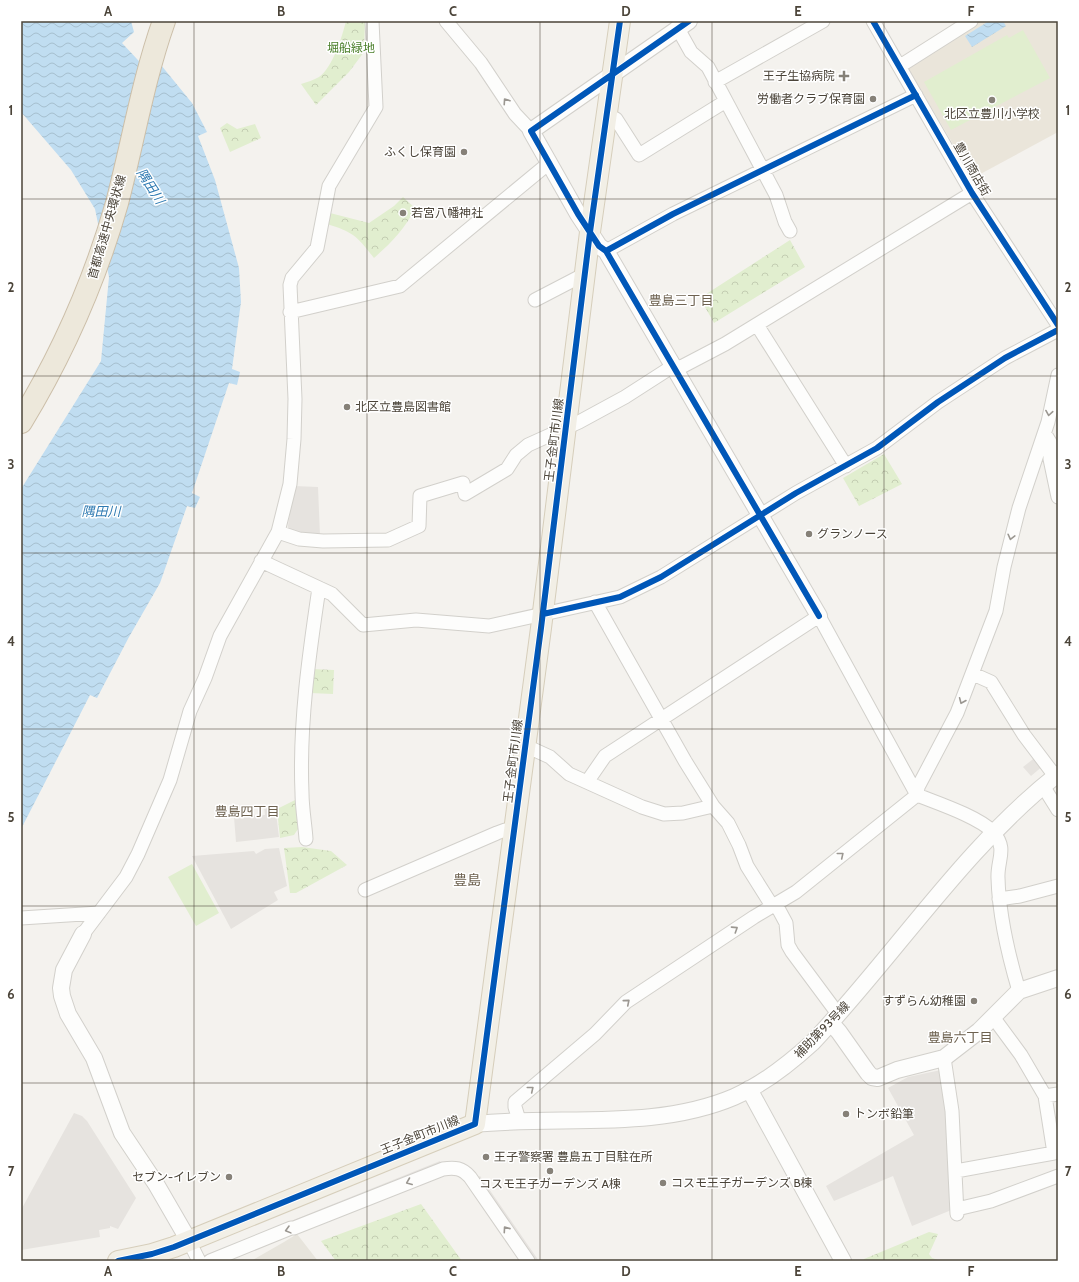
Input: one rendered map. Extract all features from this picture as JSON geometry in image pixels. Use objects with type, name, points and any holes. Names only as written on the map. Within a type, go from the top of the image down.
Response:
[{"type":"highway","name":"首都高速中央環状線","points":[[21,412],[72,318],[93,265],[113,200],[137,94],[159,21]]},
{"type":"highway","name":"首都高速中央環状線","points":[[21,422],[62,347],[97,268],[117,202],[142,95],[164,21]]},
{"type":"main road","name":"王子金町市川線","points":[[118,1261],[152,1254],[189,1241],[475,1124],[526,746],[590,232],[608,115],[620,21]]},
{"type":"street","points":[[199,1261],[156,1184],[122,1133],[94,1058],[68,1014],[61,988],[64,970],[83,934],[126,876],[138,854],[170,780],[190,711],[205,678],[220,636],[278,532],[290,484],[294,439],[295,399],[290,312],[291,282],[317,248],[330,186],[376,107],[372,21]]},
{"type":"street","points":[[446,21],[481,63],[515,114],[531,131],[578,214],[599,246],[606,251],[761,514],[917,794],[983,824],[994,833],[1002,850],[998,876],[1002,923],[1019,991]]},
{"type":"street","points":[[715,82],[823,21]]},
{"type":"street","name":"豊川商店街","points":[[873,21],[972,193],[1058,326]]},
{"type":"street","points":[[900,66],[971,21]]},
{"type":"street","points":[[531,131],[683,24],[691,52],[708,67],[763,170],[790,231]]},
{"type":"street","points":[[606,251],[673,214],[916,95]]},
{"type":"street","points":[[608,115],[616,119],[639,155],[726,101]]},
{"type":"street","points":[[290,312],[400,286],[549,163]]},
{"type":"street","points":[[278,532],[299,539],[323,541],[388,540],[419,526],[420,496],[463,483],[465,494],[507,469],[516,455],[528,445],[566,426],[585,419],[625,397],[667,370],[683,366],[757,325],[820,284],[972,193]]},
{"type":"street","points":[[535,300],[585,274]]},
{"type":"street","points":[[757,325],[846,466]]},
{"type":"street","points":[[261,561],[332,594],[363,625],[416,620],[489,626],[620,597],[661,577],[761,514],[877,448],[938,402],[1005,358],[1058,330]]},
{"type":"street","points":[[519,1120],[514,1107],[515,1102],[595,1034],[626,1002],[754,917],[775,906],[796,892],[917,794],[918,787],[957,713],[996,611],[1004,567],[1019,508],[1044,436],[1058,375]]},
{"type":"street","points":[[1044,436],[1047,437],[1050,442],[1055,462],[1058,497]]},
{"type":"street","points":[[306,839],[302,794],[302,749],[308,662],[319,588]]},
{"type":"street","points":[[595,602],[661,720],[713,806],[728,824],[747,866],[769,901],[779,910],[786,923],[788,945],[834,1019],[839,1032],[872,1077],[878,1078],[897,1070],[944,1058],[979,1031],[1019,991],[1058,978]]},
{"type":"street","points":[[587,782],[605,756],[819,616]]},
{"type":"street","points":[[973,674],[991,682],[1052,779],[1058,810]]},
{"type":"street","points":[[526,746],[550,757],[569,774],[642,807],[664,814],[684,813],[713,806]]},
{"type":"street","name":"補助第93号線","points":[[475,1124],[519,1120],[628,1118],[666,1114],[700,1108],[749,1089],[789,1063],[834,1019],[994,833],[1052,779]]},
{"type":"street","points":[[365,890],[497,833],[506,830],[515,831]]},
{"type":"street","points":[[999,899],[1020,896],[1058,886]]},
{"type":"street","points":[[21,918],[99,913]]},
{"type":"street","points":[[956,1171],[1054,1153],[1052,1095],[993,1017]]},
{"type":"street","points":[[944,1058],[952,1111],[957,1212],[1058,1176]]},
{"type":"street","points":[[749,1089],[843,1261]]},
{"type":"street","points":[[210,1261],[443,1169],[459,1168],[470,1177],[528,1261]]},
{"type":"shaded area","name":"北区立豊川小学校","points":[[978,21],[1058,21],[1058,132],[973,178],[908,68],[909,65]]},
{"type":"shaded area","points":[[294,486],[318,487],[320,536],[287,532]]},
{"type":"shaded area","points":[[1037,756],[1044,765],[1031,776],[1023,767]]},
{"type":"shaded area","points":[[275,805],[279,837],[236,842],[234,817],[265,815],[264,806]]},
{"type":"shaded area","points":[[279,848],[287,886],[274,892],[278,900],[231,929],[192,856],[254,851],[256,854],[265,849]]},
{"type":"shaded area","points":[[941,1070],[950,1144],[953,1206],[949,1211],[912,1226],[893,1176],[834,1201],[826,1186],[914,1135],[888,1088],[908,1077]]},
{"type":"shaded area","points":[[74,1113],[82,1116],[87,1121],[136,1198],[118,1229],[110,1226],[110,1228],[99,1230],[100,1237],[21,1250],[21,1210]]},
{"type":"shaded area","points":[[440,1161],[442,1166],[294,1225],[291,1221]]},
{"type":"shaded area","points":[[480,1176],[539,1261],[532,1261],[475,1179]]},
{"type":"shaded area","points":[[297,1234],[318,1261],[251,1261],[284,1242]]},
{"type":"green space","name":"堀船緑地","points":[[346,21],[365,21],[364,52],[349,72],[316,105],[301,84],[319,77],[329,66],[333,59]]},
{"type":"green space","points":[[1023,30],[1050,78],[951,130],[924,82],[1007,35],[1009,38]]},
{"type":"green space","points":[[227,123],[237,129],[255,124],[261,138],[230,152],[220,128]]},
{"type":"green space","points":[[403,197],[415,208],[398,235],[374,258],[359,240],[349,232],[327,224],[330,213],[369,223],[394,206]]},
{"type":"green space","points":[[790,240],[805,267],[714,323],[700,298]]},
{"type":"green space","points":[[884,454],[902,484],[859,506],[843,478]]},
{"type":"green space","points":[[311,669],[334,670],[333,694],[310,693]]},
{"type":"green space","points":[[295,800],[298,829],[294,835],[280,838],[277,809]]},
{"type":"green space","points":[[302,847],[331,851],[347,865],[296,893],[290,893],[284,848]]},
{"type":"green space","points":[[192,864],[219,913],[196,926],[168,877]]},
{"type":"green space","points":[[421,1204],[462,1261],[336,1261],[321,1241]]},
{"type":"green space","points":[[929,1232],[938,1234],[929,1254],[932,1258],[941,1261],[863,1261],[864,1259]]},
{"type":"water","name":"隅田川","points":[[21,21],[131,21],[134,32],[122,43],[151,74],[161,65],[192,103],[207,132],[198,136],[215,180],[239,268],[241,302],[232,369],[240,372],[237,385],[229,383],[192,493],[200,497],[195,508],[187,506],[160,583],[129,637],[97,698],[90,695],[21,829],[21,489],[101,361],[109,277],[95,209],[71,170],[21,112]]},
{"type":"water","points":[[989,21],[1003,21],[1006,26],[972,47],[965,36]]},
{"type":"cycle path","points":[[118,1261],[152,1254],[174,1247],[475,1124],[541,628],[590,232],[620,21]]},
{"type":"cycle path","points":[[689,21],[531,131],[578,214],[599,246],[606,251],[819,616]]},
{"type":"cycle path","points":[[873,21],[972,193],[1058,325]]},
{"type":"cycle path","points":[[606,251],[673,214],[916,95]]},
{"type":"cycle path","points":[[543,614],[620,597],[661,577],[796,493],[877,448],[938,402],[1005,358],[1058,330]]},
{"type":"place","name":"王子生協病院","points":[[844,76]]},
{"type":"place","name":"労働者クラブ保育園","points":[[873,99]]},
{"type":"place","name":"北区立豊川小学校","points":[[992,100]]},
{"type":"place","name":"ふくし保育園","points":[[464,152]]},
{"type":"place","name":"若宮八幡神社","points":[[403,213]]},
{"type":"place","name":"北区立豊島図書館","points":[[347,407]]},
{"type":"place","name":"グランノース","points":[[809,534]]},
{"type":"place","name":"すずらん幼稚園","points":[[974,1001]]},
{"type":"place","name":"トンボ鉛筆","points":[[846,1114]]},
{"type":"place","name":"王子警察署 豊島五丁目駐在所","points":[[486,1157]]},
{"type":"place","name":"コスモ王子ガーデンズ A棟","points":[[550,1171]]},
{"type":"place","name":"セブン-イレブン","points":[[229,1177]]},
{"type":"place","name":"コスモ王子ガーデンズ B棟","points":[[663,1183]]},
{"type":"district","name":"豊島三丁目","points":[[681,300]]},
{"type":"district","name":"豊島四丁目","points":[[247,811]]},
{"type":"district","name":"豊島","points":[[467,880]]},
{"type":"district","name":"豊島六丁目","points":[[960,1037]]}]
